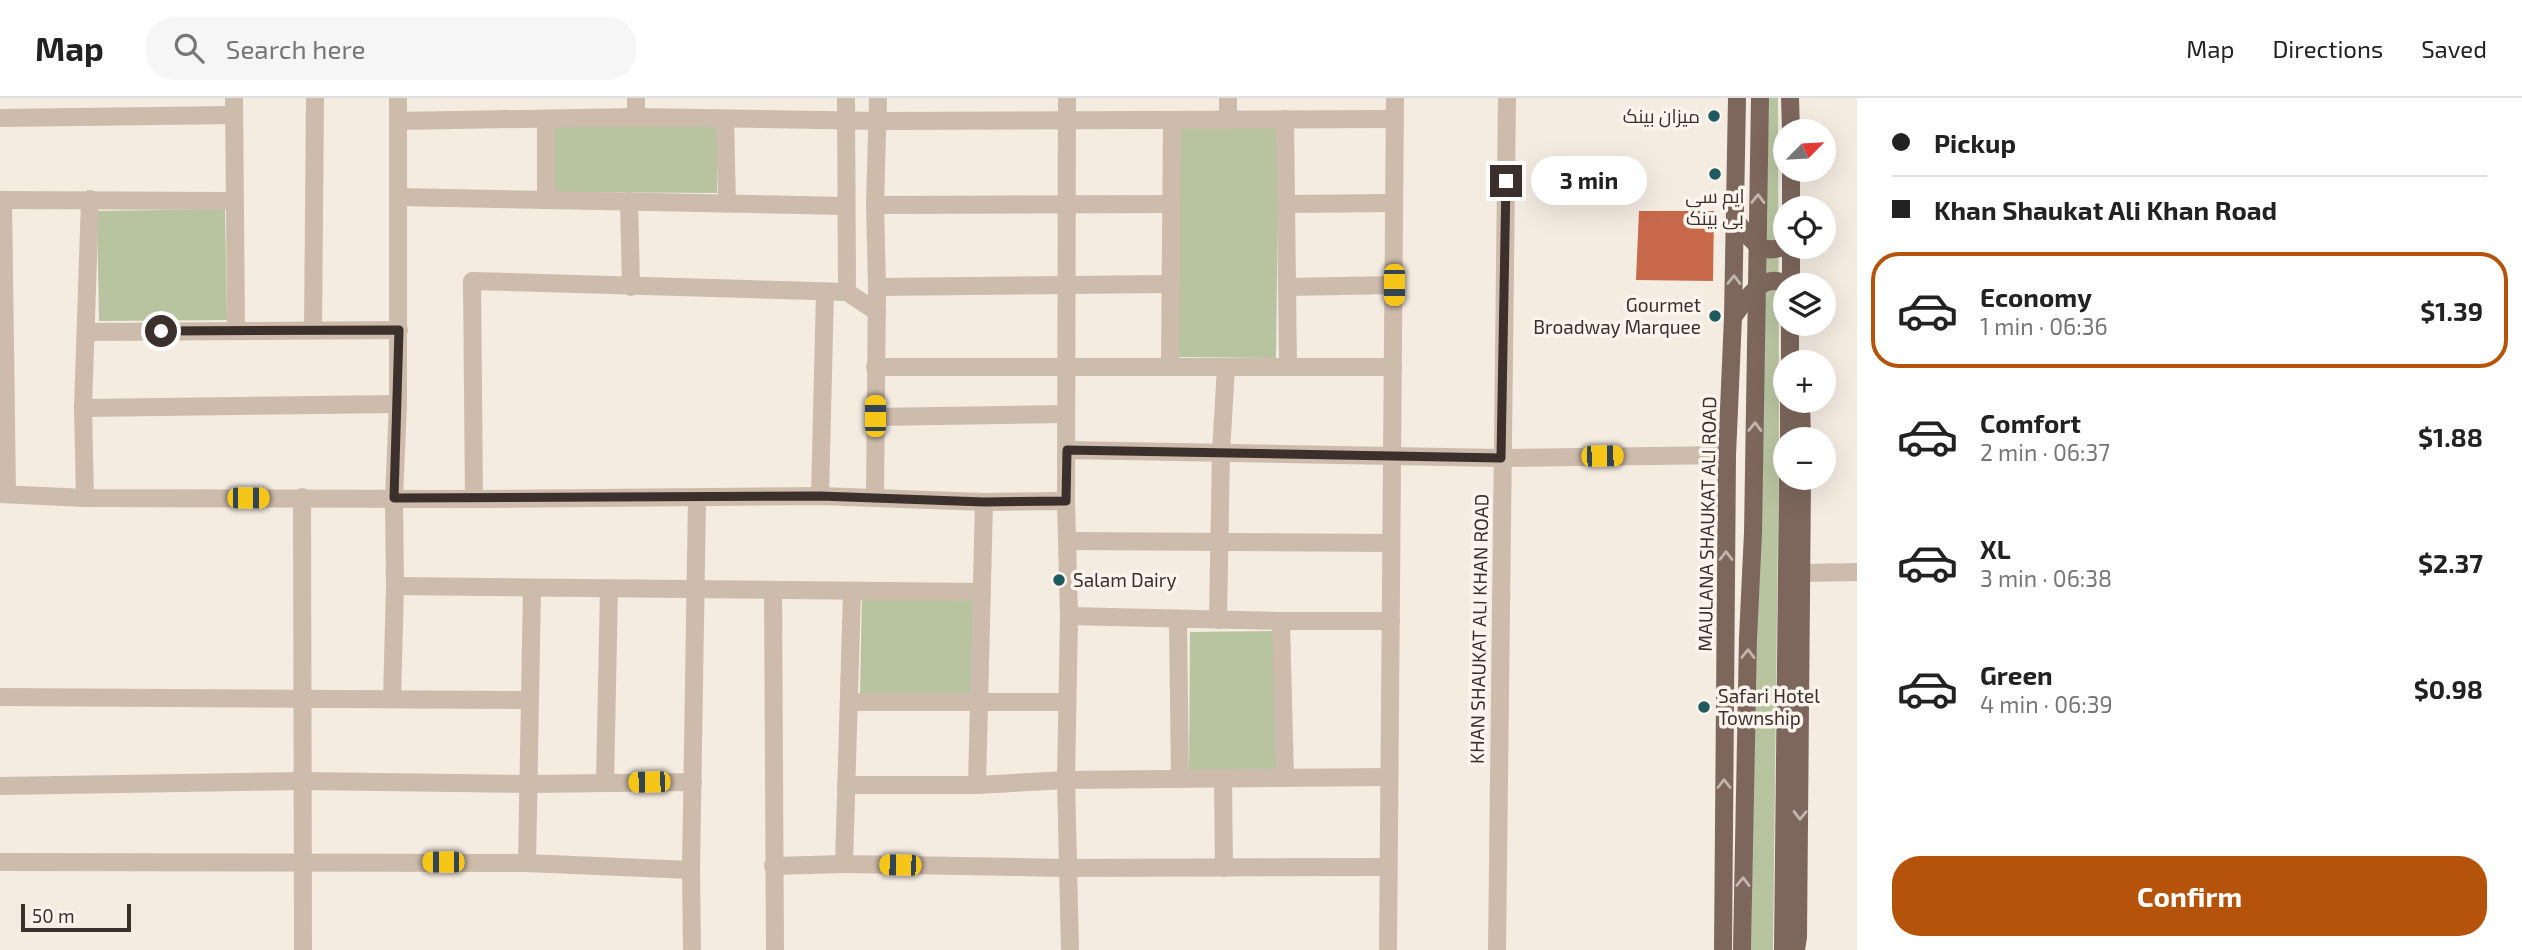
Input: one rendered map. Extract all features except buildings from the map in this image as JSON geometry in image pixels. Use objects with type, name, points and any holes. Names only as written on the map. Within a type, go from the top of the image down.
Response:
[{"type":"main road","name":"MAULANA SHAUKAT ALI ROAD","points":[[1723,950],[1727,455],[1733,317],[1737,98]]},
{"type":"main road","points":[[1742,950],[1748,638],[1753,533],[1760,98]]},
{"type":"main road","points":[[1790,98],[1791,119]]},
{"type":"main road","points":[[1801,98],[1801,119]]},
{"type":"main road","points":[[1735,219],[1757,246],[1773,250]]},
{"type":"main road","points":[[1733,317],[1761,284],[1773,281]]},
{"type":"main road","points":[[1783,950],[1788,490]]},
{"type":"main road","points":[[1796,950],[1802,490]]},
{"type":"street","points":[[313,330],[315,98]]},
{"type":"street","points":[[392,699],[399,330],[398,98]]},
{"type":"street","points":[[636,98],[636,117]]},
{"type":"street","points":[[846,98],[847,292]]},
{"type":"street","points":[[875,497],[875,205],[878,98]]},
{"type":"street","points":[[1067,98],[1066,501],[1069,616],[1066,780],[1070,950]]},
{"type":"street","points":[[1228,98],[1228,120]]},
{"type":"street","points":[[1388,950],[1395,98]]},
{"type":"street","name":"KHAN SHAUKAT ALI KHAN ROAD","points":[[1497,950],[1507,98]]},
{"type":"street","points":[[0,118],[234,106],[236,330]]},
{"type":"street","points":[[398,121],[636,117],[846,121],[1395,119]]},
{"type":"street","points":[[546,119],[546,200]]},
{"type":"street","points":[[725,119],[727,203]]},
{"type":"street","points":[[1170,367],[1172,120]]},
{"type":"street","points":[[1285,120],[1288,367]]},
{"type":"street","points":[[399,198],[846,205]]},
{"type":"street","points":[[85,498],[83,408],[90,199]]},
{"type":"street","points":[[234,201],[2,200],[4,494],[85,498],[820,496],[984,502],[1066,501]]},
{"type":"street","points":[[629,201],[631,287]]},
{"type":"street","points":[[1286,204],[1394,203]]},
{"type":"street","points":[[875,205],[1171,204]]},
{"type":"street","points":[[474,499],[472,281],[847,292],[877,312]]},
{"type":"street","points":[[877,287],[1170,284]]},
{"type":"street","points":[[1287,287],[1394,285]]},
{"type":"street","points":[[820,496],[825,292]]},
{"type":"street","points":[[86,332],[399,330]]},
{"type":"street","points":[[1218,620],[1221,453],[1226,367]]},
{"type":"street","points":[[875,368],[1394,367]]},
{"type":"street","points":[[83,408],[398,404]]},
{"type":"street","points":[[875,416],[1066,414]]},
{"type":"street","points":[[1067,450],[1501,458],[1727,455]]},
{"type":"street","points":[[302,497],[303,950]]},
{"type":"street","points":[[692,950],[697,498]]},
{"type":"street","points":[[977,785],[984,502]]},
{"type":"street","points":[[1068,541],[1391,542]]},
{"type":"street","points":[[1802,573],[1857,572]]},
{"type":"street","points":[[395,586],[982,592]]},
{"type":"street","points":[[527,863],[532,588]]},
{"type":"street","points":[[605,783],[610,589]]},
{"type":"street","points":[[773,591],[775,950]]},
{"type":"street","points":[[844,864],[852,591]]},
{"type":"street","points":[[1069,616],[1391,621]]},
{"type":"street","points":[[1178,619],[1180,779]]},
{"type":"street","points":[[1281,621],[1285,778]]},
{"type":"street","points":[[0,697],[530,700]]},
{"type":"street","points":[[849,702],[1068,702]]},
{"type":"street","points":[[846,785],[1389,777]]},
{"type":"street","points":[[1223,779],[1224,867]]},
{"type":"street","points":[[0,786],[304,781],[693,782]]},
{"type":"street","points":[[0,862],[527,863],[691,870]]},
{"type":"street","points":[[773,866],[844,864],[1067,868],[1388,867]]},
{"type":"green space","points":[[1758,98],[1778,98],[1778,119],[1773,119],[1773,182],[1778,182],[1778,196],[1773,196],[1773,259],[1778,259],[1779,273],[1773,273],[1773,336],[1779,336],[1779,350],[1773,350],[1773,413],[1779,413],[1779,427],[1773,427],[1773,490],[1778,490],[1773,950],[1751,950]]},
{"type":"green space","points":[[554,122],[717,123],[717,193],[554,192]]},
{"type":"green space","points":[[1180,126],[1279,128],[1276,358],[1178,357]]},
{"type":"green space","points":[[225,209],[227,320],[99,321],[97,211]]},
{"type":"green space","points":[[862,593],[978,596],[977,696],[860,696]]},
{"type":"green space","points":[[1274,631],[1277,769],[1189,771],[1190,632]]},
{"type":"place","name":"میزان بینک","points":[[1714,116]]},
{"type":"place","name":"ایم سی بی بینک","points":[[1715,174]]},
{"type":"place","name":"Gourmet Broadway Marquee","points":[[1715,316]]},
{"type":"place","name":"Salam Dairy","points":[[1059,580]]},
{"type":"place","name":"Safari Hotel Township","points":[[1704,707]]},
{"type":"route","points":[[161,331],[399,330],[394,498],[820,496],[984,502],[1066,501],[1067,450],[1501,458],[1506,181]]}]
